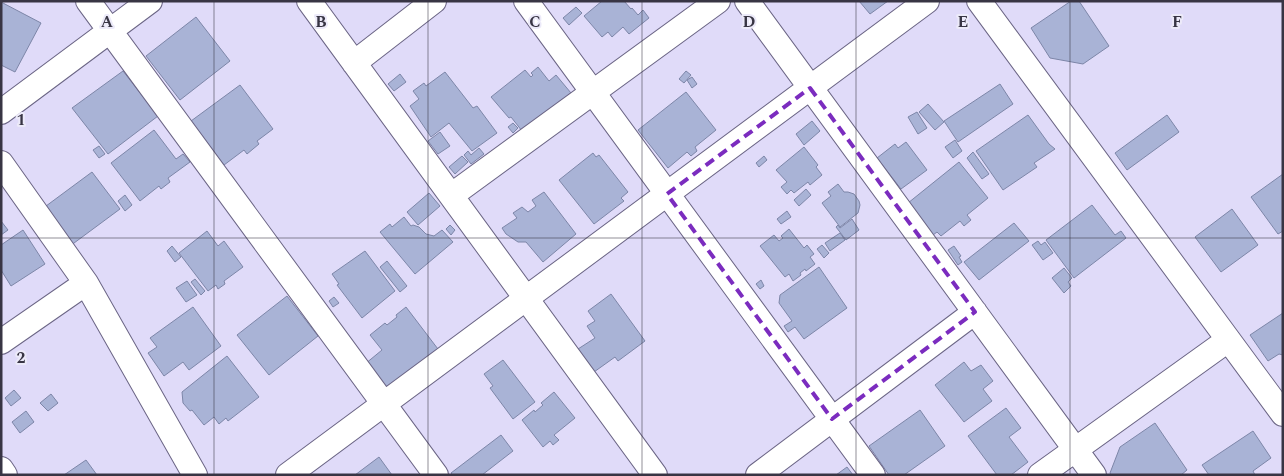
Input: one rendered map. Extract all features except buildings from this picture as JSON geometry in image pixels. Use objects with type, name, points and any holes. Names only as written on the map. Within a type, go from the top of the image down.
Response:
[{"type":"street","points":[[88,1],[436,475]]},
{"type":"street","points":[[1,112],[150,1]]},
{"type":"street","points":[[310,1],[655,475]]},
{"type":"street","points":[[354,63],[434,1]]},
{"type":"street","points":[[526,1],[873,475]]},
{"type":"street","points":[[452,195],[718,1]]},
{"type":"street","points":[[747,1],[1094,475]]},
{"type":"street","points":[[291,474],[927,1]]},
{"type":"street","points":[[979,1],[1283,414]]},
{"type":"street","points":[[1,163],[86,283],[195,475]]},
{"type":"street","points":[[1,342],[86,283]]},
{"type":"street","points":[[758,475],[975,312]]},
{"type":"street","points":[[1040,475],[1228,340]]},
{"type":"street","points":[[1,469],[6,475]]},
{"type":"highlighted area","points":[[810,88],[975,312],[832,419],[667,194]]}]
